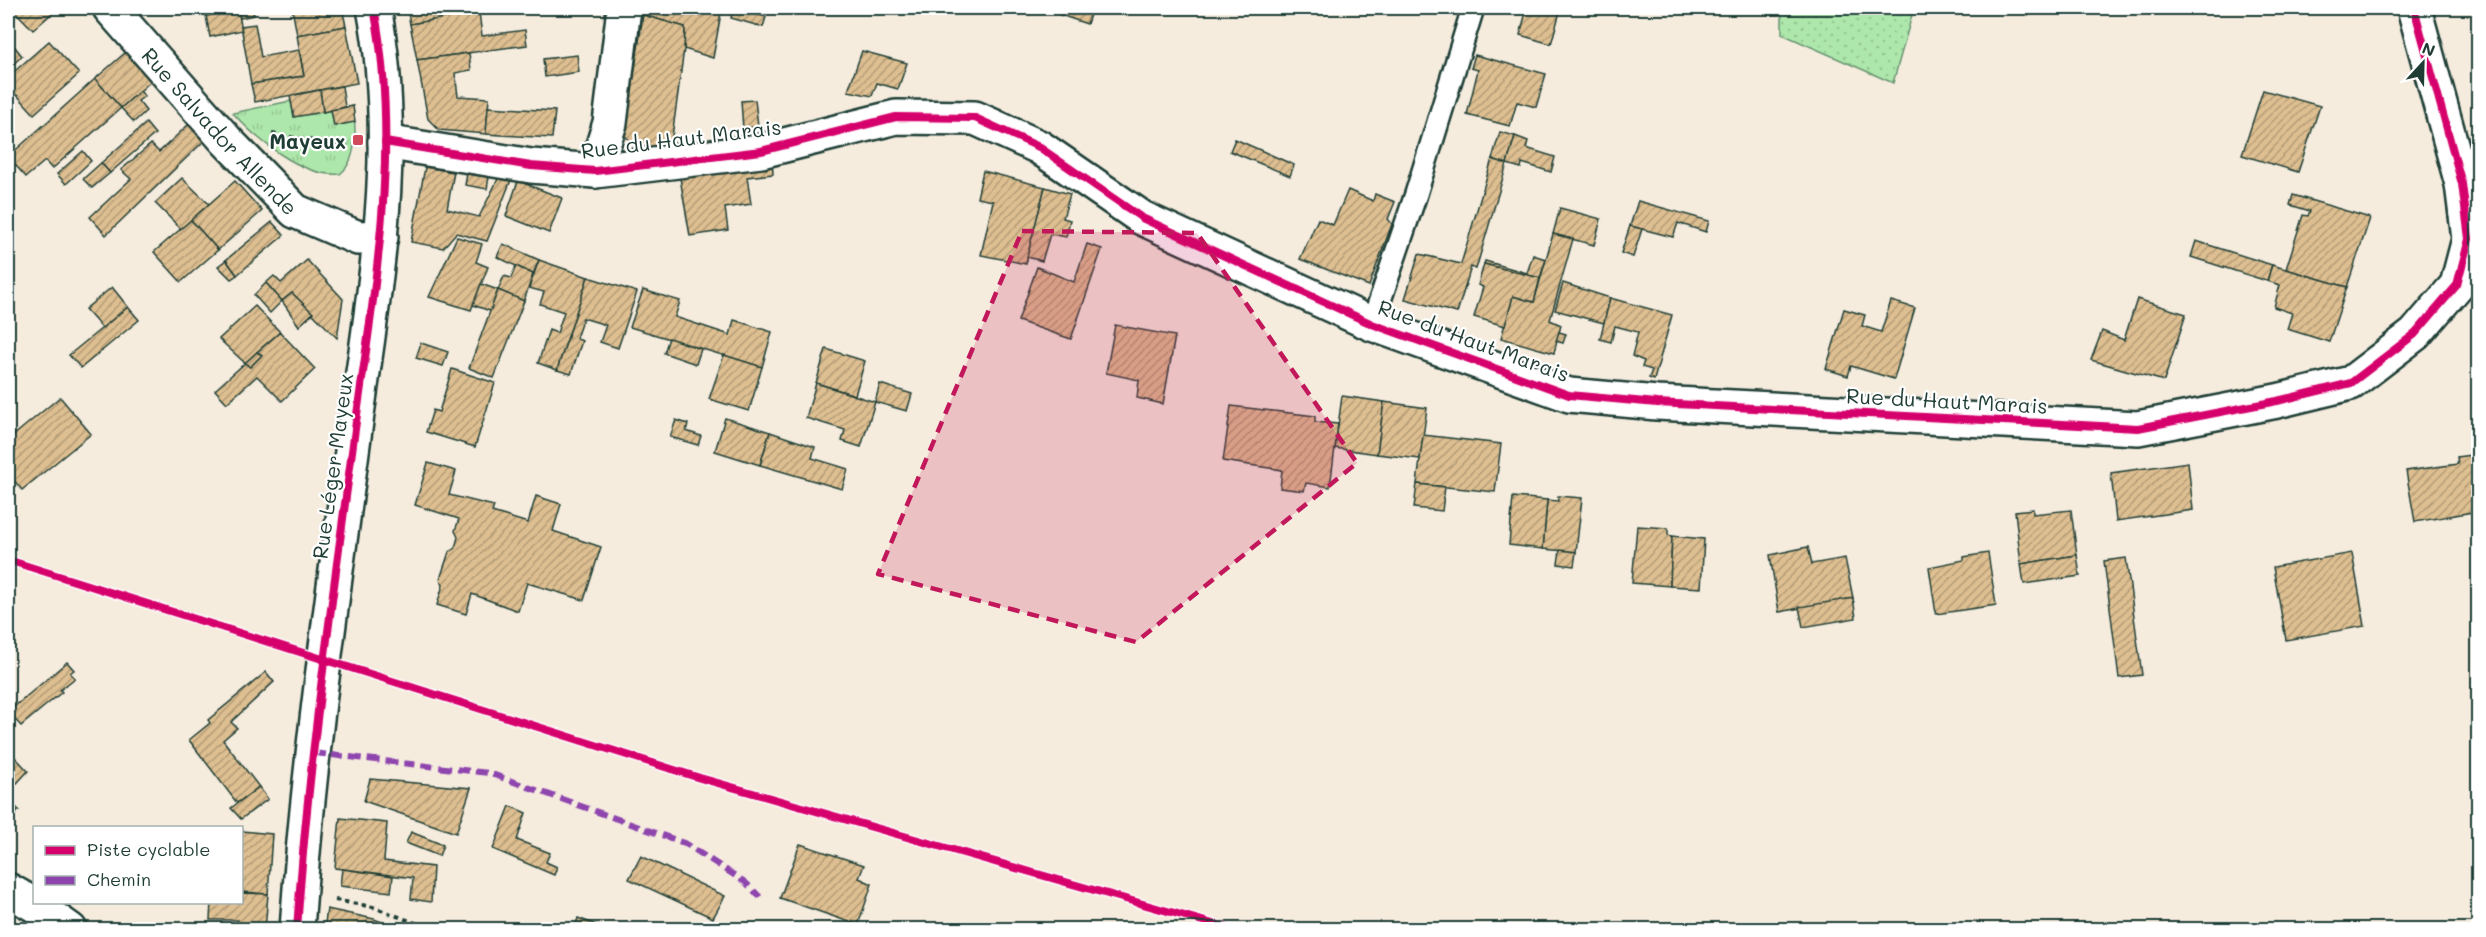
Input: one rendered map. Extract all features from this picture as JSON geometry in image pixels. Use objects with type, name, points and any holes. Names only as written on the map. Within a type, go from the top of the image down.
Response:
[{"type":"street","name":"Rue Salvador Allende","points":[[110,8],[225,140],[295,211],[358,238],[381,237]]},
{"type":"street","name":"Rue Léger Mayeux","points":[[297,930],[324,659],[381,237],[386,112],[379,33],[374,8]]},
{"type":"street","points":[[595,171],[610,123],[624,8]]},
{"type":"street","name":"Rue du Haut Marais","points":[[385,158],[595,171],[761,151],[896,117],[975,118],[1039,147],[1142,218],[1372,324],[1569,395],[1657,403],[2138,428],[2277,401],[2351,383],[2415,334],[2457,285],[2469,239],[2462,184],[2414,8]]},
{"type":"street","points":[[8,890],[38,907],[70,930]]},
{"type":"lane","points":[[1372,324],[1416,194],[1473,8]]},
{"type":"path","points":[[225,140],[246,128],[302,140],[349,146],[360,170],[385,158]]},
{"type":"path","points":[[299,893],[373,907],[434,930]]},
{"type":"highlighted area","points":[[1022,231],[1197,233],[1357,463],[1136,642],[878,574]]},
{"type":"green space","points":[[1782,8],[1914,8],[1893,83],[1782,34]]},
{"type":"green space","points":[[291,101],[294,117],[353,106],[355,133],[353,152],[346,168],[340,174],[326,174],[311,170],[281,155],[254,134],[233,113]]},
{"type":"building","points":[[12,8],[58,8],[33,30]]},
{"type":"building","points":[[238,8],[252,8],[254,15],[240,18]]},
{"type":"building","points":[[292,8],[342,8],[346,26],[297,35]]},
{"type":"building","points":[[407,8],[479,8],[479,12],[410,24]]},
{"type":"building","points":[[644,8],[701,8],[721,13],[713,58],[684,49],[685,27],[643,15]]},
{"type":"building","points":[[733,8],[766,17],[763,27],[731,18]]},
{"type":"building","points":[[1040,8],[1092,8],[1087,24]]},
{"type":"building","points":[[1527,8],[1561,8],[1551,44],[1520,35]]},
{"type":"building","points":[[238,10],[242,30],[210,37],[206,16]]},
{"type":"building","points":[[479,12],[482,36],[525,30],[527,45],[417,60],[410,24]]},
{"type":"building","points":[[643,15],[685,27],[671,144],[640,150],[625,136]]},
{"type":"building","points":[[255,24],[261,57],[299,50],[304,76],[251,84],[241,26]]},
{"type":"building","points":[[346,26],[357,83],[255,102],[251,84],[304,76],[297,35]]},
{"type":"building","points":[[8,38],[22,56],[8,69]]},
{"type":"building","points":[[49,41],[79,74],[34,114],[17,95],[8,104],[8,77]]},
{"type":"building","points":[[862,51],[907,63],[898,89],[877,83],[872,96],[848,91]]},
{"type":"building","points":[[126,52],[151,81],[121,108],[95,79]]},
{"type":"building","points":[[469,53],[471,70],[455,73],[458,96],[489,98],[486,134],[439,130],[428,119],[417,60]]},
{"type":"building","points":[[577,55],[579,72],[545,77],[543,59]]},
{"type":"building","points":[[1475,55],[1546,74],[1536,107],[1517,102],[1510,126],[1467,115],[1478,70],[1471,68]]},
{"type":"building","points":[[95,79],[121,108],[52,169],[45,161],[26,177],[8,157]]},
{"type":"building","points":[[342,86],[345,107],[323,112],[320,90]]},
{"type":"building","points":[[320,90],[323,112],[294,117],[290,96]]},
{"type":"building","points":[[2263,90],[2320,106],[2298,172],[2242,155]]},
{"type":"building","points":[[140,91],[145,96],[138,101],[146,111],[134,122],[121,108]]},
{"type":"building","points":[[755,100],[758,126],[743,129],[741,101]]},
{"type":"building","points":[[353,106],[355,122],[334,126],[331,110]]},
{"type":"building","points":[[488,107],[555,111],[552,138],[486,134]]},
{"type":"building","points":[[146,123],[155,134],[110,173],[101,163]]},
{"type":"building","points":[[189,124],[204,141],[106,235],[90,217],[131,179],[121,170],[151,144],[159,152]]},
{"type":"building","points":[[1500,132],[1515,136],[1507,164],[1492,159]]},
{"type":"building","points":[[1515,136],[1528,141],[1526,148],[1555,157],[1551,172],[1522,163],[1521,168],[1507,164]]},
{"type":"building","points":[[1235,139],[1294,165],[1290,176],[1230,151]]},
{"type":"building","points":[[83,151],[91,161],[66,184],[57,174]]},
{"type":"building","points":[[772,158],[773,174],[747,177],[751,204],[725,208],[728,230],[690,236],[680,178]]},
{"type":"building","points":[[1492,159],[1507,164],[1476,269],[1471,267],[1457,313],[1405,299],[1419,254],[1461,264]]},
{"type":"building","points":[[101,163],[110,173],[92,188],[83,179]]},
{"type":"building","points":[[425,167],[454,172],[447,209],[479,217],[498,179],[511,180],[487,241],[456,233],[443,248],[411,242]]},
{"type":"building","points":[[983,171],[1045,187],[1026,264],[981,255],[993,201],[977,198]]},
{"type":"building","points":[[467,174],[489,177],[487,189],[465,185]]},
{"type":"building","points":[[182,178],[209,204],[181,229],[155,203]]},
{"type":"building","points":[[235,181],[262,211],[218,250],[191,220]]},
{"type":"building","points":[[518,181],[562,198],[549,233],[506,216]]},
{"type":"building","points":[[1045,187],[1070,194],[1063,218],[1070,220],[1066,237],[1050,234],[1042,261],[1027,257]]},
{"type":"building","points":[[1348,190],[1373,201],[1375,194],[1395,202],[1388,219],[1392,224],[1369,286],[1300,259],[1318,219],[1333,225]]},
{"type":"building","points":[[2293,195],[2370,218],[2347,287],[2286,269],[2303,215],[2308,216],[2310,211],[2290,205]]},
{"type":"building","points":[[1638,201],[1709,221],[1706,232],[1678,223],[1673,237],[1630,226]]},
{"type":"building","points":[[1560,208],[1601,219],[1594,245],[1553,234]]},
{"type":"building","points":[[191,220],[218,250],[181,282],[154,252]]},
{"type":"building","points":[[272,222],[284,235],[237,275],[226,260]]},
{"type":"building","points":[[1630,226],[1642,229],[1633,257],[1621,253]]},
{"type":"building","points":[[1553,234],[1573,239],[1550,320],[1561,325],[1554,353],[1501,338],[1513,296],[1534,302]]},
{"type":"building","points":[[457,237],[482,244],[476,262],[488,267],[471,310],[429,297]]},
{"type":"building","points":[[2196,241],[2272,265],[2267,281],[2191,257]]},
{"type":"building","points":[[503,244],[539,260],[533,274],[497,257]]},
{"type":"building","points":[[1087,244],[1102,249],[1071,339],[1018,321],[1037,267],[1074,282]]},
{"type":"building","points":[[1533,255],[1546,259],[1540,278],[1484,264],[1485,261],[1527,273]]},
{"type":"building","points":[[226,260],[237,275],[231,279],[218,266]]},
{"type":"building","points":[[307,260],[343,299],[337,338],[292,293],[282,301],[266,283],[274,276],[281,283]]},
{"type":"building","points":[[539,260],[588,277],[557,370],[538,363],[549,330],[557,333],[564,312],[540,304],[544,292],[529,288]]},
{"type":"building","points":[[1484,264],[1540,278],[1534,302],[1513,296],[1505,326],[1474,317],[1483,287],[1478,285]]},
{"type":"building","points":[[2272,265],[2347,287],[2329,342],[2287,329],[2292,313],[2274,307],[2280,285],[2267,281]]},
{"type":"building","points":[[516,266],[533,274],[524,301],[498,290],[504,276],[511,278]]},
{"type":"building","points":[[588,277],[637,292],[618,348],[600,342],[606,325],[583,318],[576,338],[582,341],[571,374],[557,370]]},
{"type":"building","points":[[266,283],[282,301],[270,313],[254,295]]},
{"type":"building","points":[[1563,283],[1610,298],[1604,323],[1555,310]]},
{"type":"building","points":[[481,284],[498,290],[490,311],[473,305]]},
{"type":"building","points":[[112,287],[128,307],[102,328],[85,309]]},
{"type":"building","points":[[498,290],[524,301],[494,378],[469,368]]},
{"type":"building","points":[[643,290],[680,301],[675,317],[730,335],[734,320],[772,332],[762,367],[630,327]]},
{"type":"building","points":[[292,293],[313,313],[299,326],[282,301]]},
{"type":"building","points":[[1610,298],[1672,315],[1654,380],[1649,378],[1652,370],[1642,367],[1644,361],[1632,356],[1638,332],[1615,326],[1611,342],[1600,339]]},
{"type":"building","points":[[2137,299],[2186,314],[2164,381],[2091,360],[2102,331],[2124,340]]},
{"type":"building","points":[[1891,301],[1915,308],[1894,379],[1851,366],[1848,376],[1826,369],[1844,309],[1865,315],[1862,326],[1881,332]]},
{"type":"building","points":[[255,306],[280,332],[245,363],[219,339]]},
{"type":"building","points":[[128,307],[139,320],[81,368],[69,355]]},
{"type":"building","points":[[1115,325],[1175,336],[1163,404],[1137,398],[1139,380],[1106,373]]},
{"type":"building","points":[[280,332],[315,369],[282,401],[257,376],[227,403],[215,390],[245,363],[250,367],[262,355],[257,352]]},
{"type":"building","points":[[1559,332],[1566,334],[1563,343],[1556,341]]},
{"type":"building","points":[[669,338],[701,349],[696,364],[664,353]]},
{"type":"building","points":[[421,343],[448,352],[443,366],[416,358]]},
{"type":"building","points":[[826,349],[865,361],[855,395],[816,383]]},
{"type":"building","points":[[257,352],[262,355],[250,367],[245,363]]},
{"type":"building","points":[[724,355],[762,367],[749,411],[709,399]]},
{"type":"building","points":[[452,369],[495,383],[475,447],[426,432],[433,410],[439,412]]},
{"type":"building","points":[[816,383],[875,402],[861,447],[842,441],[845,430],[806,418]]},
{"type":"building","points":[[880,384],[912,394],[907,411],[875,402]]},
{"type":"building","points":[[1342,396],[1384,402],[1377,454],[1335,448]]},
{"type":"building","points":[[60,397],[91,434],[22,490],[8,473],[8,440]]},
{"type":"building","points":[[1384,402],[1427,408],[1420,459],[1377,454]]},
{"type":"building","points":[[1231,406],[1315,416],[1315,422],[1338,424],[1330,487],[1306,483],[1304,491],[1280,488],[1282,470],[1223,461]]},
{"type":"building","points":[[725,418],[770,432],[760,465],[715,451]]},
{"type":"building","points":[[676,420],[688,424],[686,431],[701,436],[698,445],[670,437]]},
{"type":"building","points":[[770,432],[815,447],[812,458],[848,469],[842,489],[760,465]]},
{"type":"building","points":[[1423,435],[1501,444],[1495,492],[1417,484]]},
{"type":"building","points":[[2478,454],[2478,511],[2415,522],[2406,471],[2458,464],[2457,457]]},
{"type":"building","points":[[2188,462],[2193,510],[2116,521],[2111,473]]},
{"type":"building","points":[[428,463],[456,471],[449,495],[494,506],[492,512],[528,523],[536,496],[561,504],[553,531],[601,547],[584,600],[527,583],[518,611],[472,594],[466,614],[437,605],[443,585],[440,579],[449,552],[455,548],[458,537],[455,531],[459,519],[415,505]]},
{"type":"building","points":[[1417,484],[1445,487],[1442,511],[1414,508]]},
{"type":"building","points":[[1558,496],[1582,498],[1576,552],[1543,549],[1547,500],[1558,501]]},
{"type":"building","points":[[1513,497],[1547,500],[1543,549],[1509,545]]},
{"type":"building","points":[[2033,509],[2033,514],[2071,510],[2077,555],[2021,564],[2015,511]]},
{"type":"building","points":[[1637,526],[1668,528],[1668,535],[1672,536],[1670,586],[1632,583]]},
{"type":"building","points":[[1672,536],[1704,539],[1701,588],[1670,586]]},
{"type":"building","points":[[1808,547],[1812,564],[1845,558],[1853,598],[1779,612],[1770,555]]},
{"type":"building","points":[[1560,550],[1576,552],[1574,566],[1558,564]]},
{"type":"building","points":[[1988,553],[1996,605],[1936,614],[1929,567]]},
{"type":"building","points":[[2352,553],[2365,626],[2286,640],[2273,567]]},
{"type":"building","points":[[2077,555],[2080,576],[2024,584],[2021,564]]},
{"type":"building","points":[[2126,558],[2142,675],[2119,678],[2104,561]]},
{"type":"building","points":[[1853,598],[1856,618],[1803,627],[1799,607]]},
{"type":"building","points":[[67,662],[74,670],[70,673],[75,678],[60,690],[62,692],[21,726],[8,712]]},
{"type":"building","points":[[266,672],[274,682],[231,722],[237,728],[223,740],[259,787],[237,803],[189,740],[210,723],[208,720]]},
{"type":"building","points":[[16,758],[28,771],[8,793],[8,767]]},
{"type":"building","points":[[370,779],[471,788],[456,833],[364,801]]},
{"type":"building","points":[[259,787],[268,799],[241,819],[231,808]]},
{"type":"building","points":[[8,800],[19,810],[8,823]]},
{"type":"building","points":[[510,806],[526,813],[517,840],[550,853],[546,862],[557,867],[554,875],[493,849]]},
{"type":"building","points":[[340,818],[387,823],[384,861],[433,867],[431,902],[411,899],[413,878],[335,868]]},
{"type":"building","points":[[243,831],[272,834],[268,894],[243,892]]},
{"type":"building","points":[[411,832],[443,845],[439,856],[406,843]]},
{"type":"building","points":[[800,844],[864,865],[859,878],[872,884],[858,925],[780,898]]},
{"type":"building","points":[[641,856],[725,896],[713,918],[629,879]]},
{"type":"building","points":[[342,869],[393,876],[391,892],[340,886]]},
{"type":"building","points":[[243,893],[268,894],[265,930],[238,930],[238,920],[210,920],[211,904],[243,904]]},
{"type":"building","points":[[327,909],[374,919],[403,930],[324,930]]},
{"type":"building","points":[[578,918],[609,930],[574,930]]},
{"type":"marked path","points":[[314,753],[489,773],[684,843],[745,882],[760,897]]},
{"type":"cycle path","points":[[297,930],[314,742],[382,219],[385,113],[382,61],[374,8]]},
{"type":"cycle path","points":[[385,142],[531,166],[595,171],[761,151],[896,117],[975,118],[1039,147],[1142,218],[1372,324],[1569,395],[1657,403],[2138,428],[2277,401],[2351,383],[2415,334],[2457,285],[2469,239],[2462,184],[2414,8]]},
{"type":"cycle path","points":[[8,560],[700,778],[1234,930]]},
{"type":"place","name":"Mayeux","points":[[358,140]]}]
